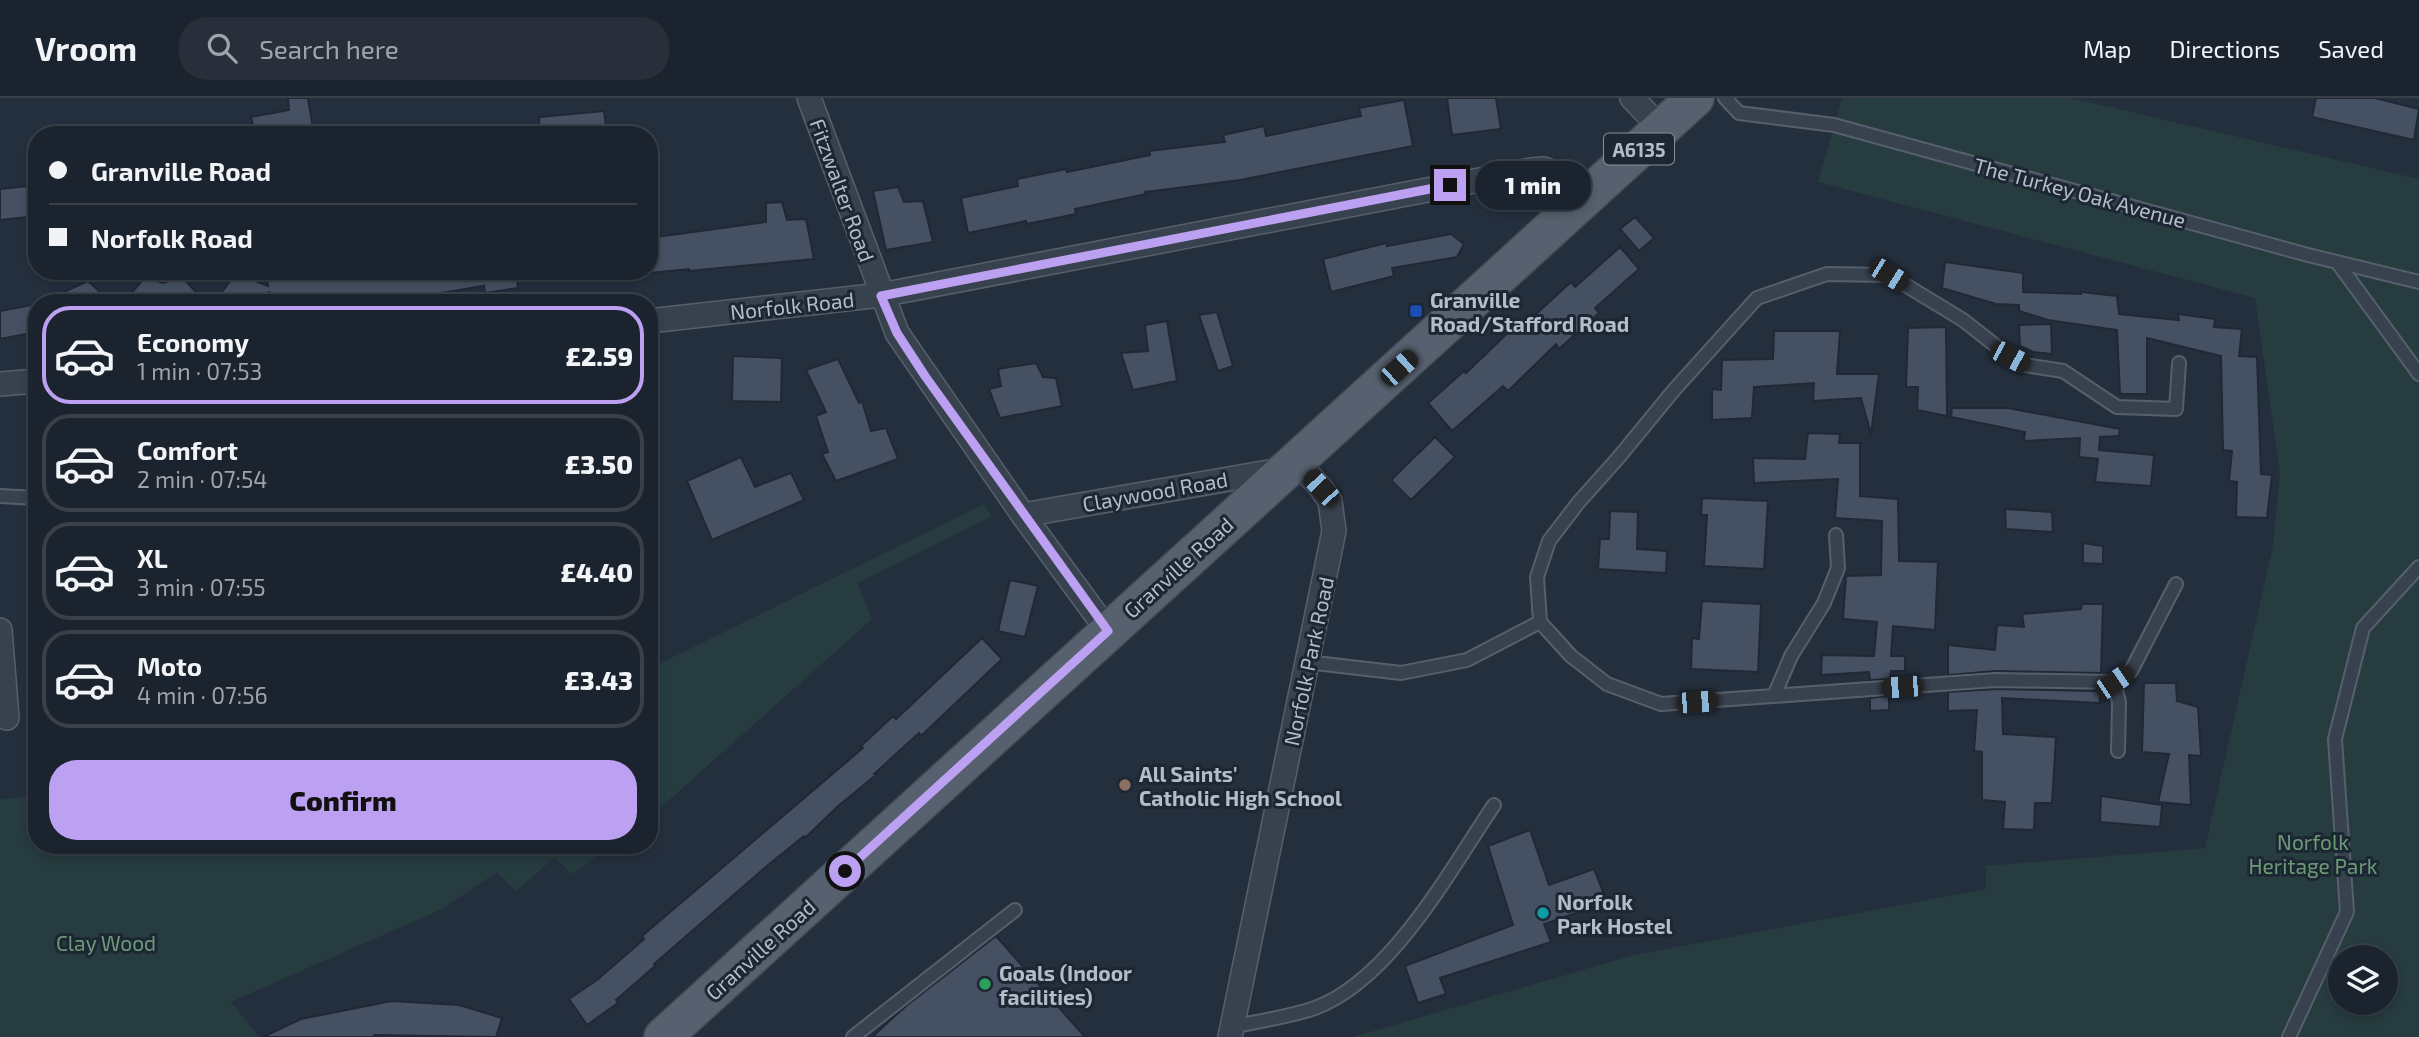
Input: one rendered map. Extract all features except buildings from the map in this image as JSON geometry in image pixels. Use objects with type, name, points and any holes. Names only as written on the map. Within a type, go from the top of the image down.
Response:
[{"type":"main road","name":"Granville Road","points":[[663,1037],[1695,98]]},
{"type":"street","name":"Fitzwalter Road","points":[[809,98],[897,333],[1023,515],[1108,631]]},
{"type":"street","points":[[1632,98],[1661,128]]},
{"type":"street","name":"Norfolk Road","points":[[658,320],[881,296],[1531,170],[1545,169],[1551,172],[1583,200]]},
{"type":"street","points":[[0,384],[28,382]]},
{"type":"street","name":"Claywood Road","points":[[1023,515],[1292,465]]},
{"type":"street","name":"Norfolk Park Road","points":[[1231,1032],[1334,531],[1330,501],[1321,488],[1292,465]]},
{"type":"street","points":[[0,631],[7,718]]},
{"type":"lane","name":"The Turkey Oak Avenue","points":[[1725,98],[1739,113],[1834,125],[2419,282]]},
{"type":"lane","points":[[2337,262],[2419,374]]},
{"type":"lane","points":[[2176,584],[2131,671],[2114,682],[1996,680],[1661,704],[1607,684],[1572,656],[1540,622],[1537,577],[1549,541],[1578,503],[1674,390],[1758,298],[1827,274],[1889,275],[1963,320],[2010,357],[2025,365],[2063,371],[2117,407],[2176,409],[2179,363]]},
{"type":"lane","points":[[0,496],[28,498]]},
{"type":"lane","points":[[1774,696],[1791,656],[1829,592],[1838,568],[1836,535]]},
{"type":"lane","points":[[2289,1037],[2347,912],[2335,739],[2363,628],[2419,567]]},
{"type":"lane","points":[[1307,662],[1401,673],[1467,660],[1540,622]]},
{"type":"lane","points":[[2114,682],[2119,702],[2118,751]]},
{"type":"lane","points":[[1231,1032],[1316,1008],[1361,982],[1392,952],[1494,805]]},
{"type":"lane","points":[[853,1037],[1015,910]]},
{"type":"green space","name":"Norfolk Heritage Park","points":[[1842,98],[2071,98],[2419,179],[2419,1037],[1353,1037],[1634,955],[1986,889],[1986,866],[2205,848],[2273,546],[2280,473],[2255,298],[1818,182]]},
{"type":"green space","points":[[984,504],[992,516],[857,583],[872,619],[658,810],[658,665]]},
{"type":"green space","name":"Clay Wood","points":[[28,797],[28,854],[599,854],[571,874],[555,857],[516,891],[497,872],[442,909],[231,1002],[259,1037],[0,1037],[0,799]]},
{"type":"place","name":"Granville Road/Stafford Road","points":[[1416,311]]},
{"type":"place","name":"All Saints' Catholic High School","points":[[1125,785]]},
{"type":"place","name":"Norfolk Park Hostel","points":[[1543,913]]},
{"type":"place","name":"Goals (Indoor facilities)","points":[[985,984]]},
{"type":"route","points":[[845,871],[1108,631],[925,376],[897,333],[881,296],[1450,185]]}]
